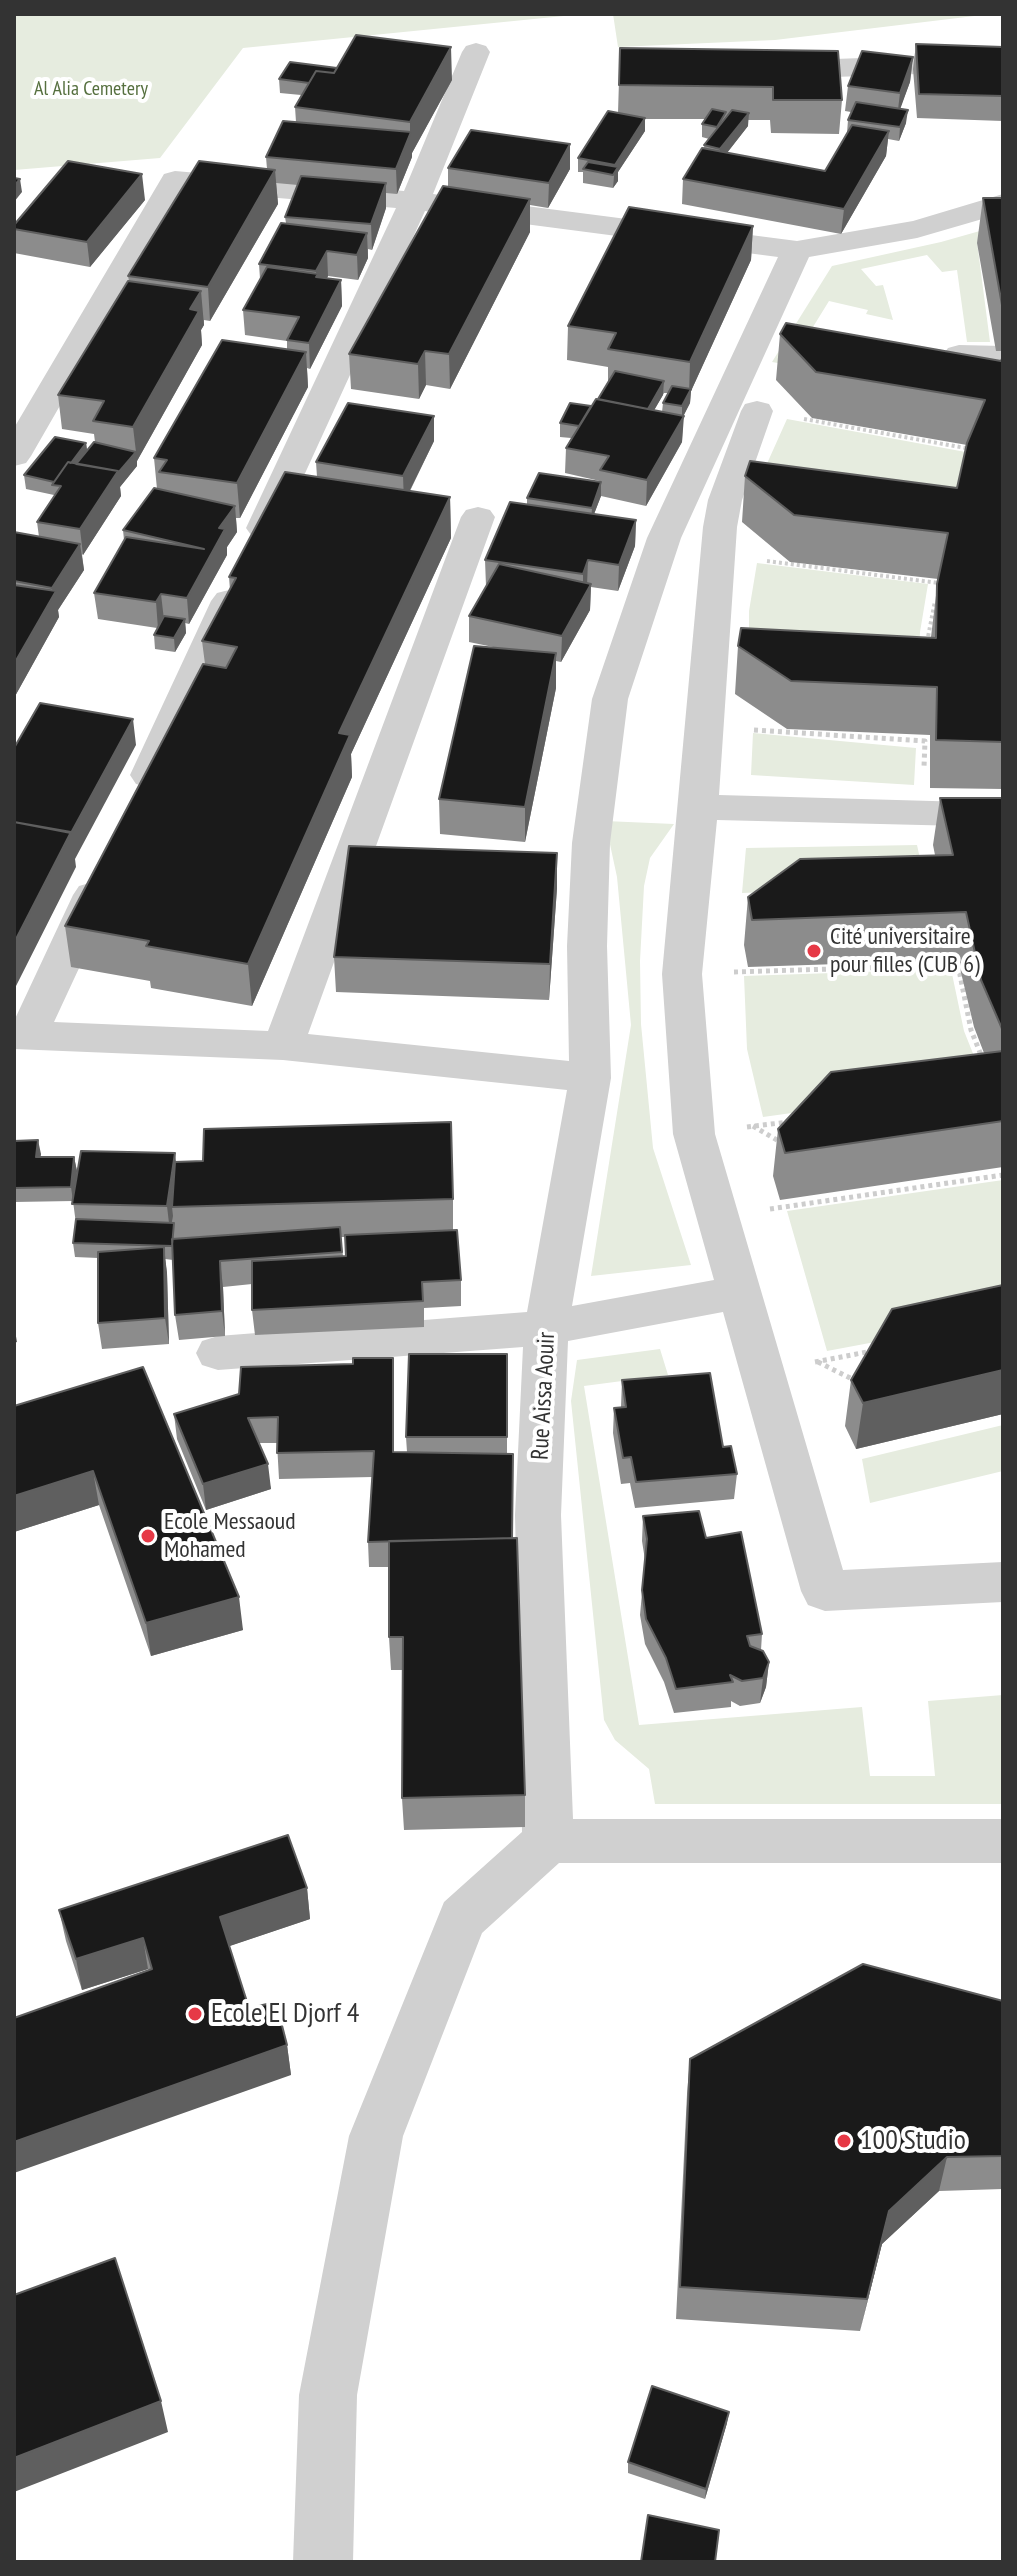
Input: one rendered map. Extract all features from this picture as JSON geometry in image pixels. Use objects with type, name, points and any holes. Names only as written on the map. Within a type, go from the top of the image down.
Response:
[{"type":"street","points":[[134,806],[243,571],[294,494],[476,52]]},
{"type":"street","points":[[757,71],[1003,62]]},
{"type":"street","points":[[14,456],[175,180],[415,201],[797,250],[917,229],[1003,203]]},
{"type":"street","name":"Rue Aissa Aouir","points":[[548,1841],[538,1515],[546,1328],[590,1078],[587,946],[591,843],[608,713],[649,537],[797,250]]},
{"type":"street","points":[[959,355],[1003,356]]},
{"type":"street","points":[[757,411],[725,500],[682,974],[694,1134],[825,1591],[1003,1582]]},
{"type":"street","points":[[283,1046],[478,517]]},
{"type":"street","points":[[699,807],[1003,815]]},
{"type":"street","points":[[108,863],[21,1035],[283,1046],[590,1078]]},
{"type":"street","points":[[218,1353],[546,1328],[739,1292]]},
{"type":"street","points":[[323,2562],[328,2395],[376,2136],[462,1918],[548,1841],[1003,1841]]},
{"type":"path","points":[[757,411],[977,450]]},
{"type":"path","points":[[719,555],[939,583],[927,644]]},
{"type":"path","points":[[682,974],[958,965],[971,1030],[986,1068]]},
{"type":"path","points":[[694,1134],[799,1120]]},
{"type":"path","points":[[753,1126],[786,1145]]},
{"type":"path","points":[[717,1216],[1003,1175]]},
{"type":"path","points":[[762,1372],[880,1350]]},
{"type":"path","points":[[818,1362],[868,1386]]},
{"type":"green space","name":"Al Alia Cemetery","points":[[14,14],[584,14],[243,48],[160,158],[14,170]]},
{"type":"green space","points":[[613,14],[991,14],[775,40],[618,47]]},
{"type":"green space","points":[[1001,225],[977,242],[990,342],[967,342],[957,270],[942,272],[927,255],[861,269],[876,286],[883,285],[893,320],[866,314],[868,310],[829,301],[800,348],[986,400],[772,362],[832,266]]},
{"type":"green space","points":[[787,419],[971,453],[956,489],[752,497]]},
{"type":"green space","points":[[757,563],[928,584],[920,632],[918,675],[749,665],[749,611]]},
{"type":"green space","points":[[753,733],[916,748],[914,785],[751,775]]},
{"type":"green space","points":[[605,821],[674,824],[650,858],[644,886],[641,1024],[653,1148],[691,1265],[591,1276],[631,1025],[617,877]]},
{"type":"green space","points":[[917,845],[926,886],[742,893],[746,848]]},
{"type":"green space","points":[[951,969],[964,1031],[986,1086],[763,1117],[747,1049],[744,976]]},
{"type":"green space","points":[[1003,1180],[1003,1318],[827,1351],[787,1211]]},
{"type":"green space","points":[[660,1349],[668,1375],[584,1386],[639,1725],[862,1707],[870,1776],[935,1776],[928,1701],[1003,1695],[1003,1804],[655,1804],[649,1769],[615,1740],[604,1720],[571,1401],[577,1360]]},
{"type":"green space","points":[[1003,1425],[1003,1471],[870,1503],[862,1459]]},
{"type":"building","points":[[356,35],[451,47],[410,122],[295,107],[316,71],[334,73]]},
{"type":"building","points":[[916,44],[1003,47],[1003,96],[919,94]]},
{"type":"building","points":[[620,48],[838,51],[842,100],[773,100],[773,87],[619,85]]},
{"type":"building","points":[[862,51],[913,57],[900,93],[848,86]]},
{"type":"building","points":[[290,62],[337,68],[334,73],[316,71],[309,83],[279,79]]},
{"type":"building","points":[[856,102],[908,110],[900,127],[848,120]]},
{"type":"building","points":[[712,109],[726,112],[717,127],[702,124]]},
{"type":"building","points":[[732,110],[749,113],[720,149],[704,145]]},
{"type":"building","points":[[608,111],[645,118],[615,165],[578,158]]},
{"type":"building","points":[[283,121],[411,132],[396,169],[266,157]]},
{"type":"building","points":[[852,125],[889,131],[844,209],[683,179],[702,148],[825,171]]},
{"type":"building","points":[[471,130],[570,144],[549,183],[448,168]]},
{"type":"building","points":[[68,161],[142,174],[87,242],[14,229],[14,225]]},
{"type":"building","points":[[199,161],[275,170],[208,287],[128,276]]},
{"type":"building","points":[[588,162],[618,167],[613,175],[583,169]]},
{"type":"building","points":[[301,176],[386,183],[371,224],[285,217]]},
{"type":"building","points":[[443,186],[530,199],[449,354],[425,351],[418,364],[349,354]]},
{"type":"building","points":[[983,198],[1003,198],[1003,305],[1002,305]]},
{"type":"building","points":[[629,207],[753,226],[690,362],[608,349],[616,333],[568,326]]},
{"type":"building","points":[[281,223],[367,233],[357,255],[327,251],[316,271],[259,264]]},
{"type":"building","points":[[267,267],[341,280],[309,343],[287,340],[299,317],[243,310]]},
{"type":"building","points":[[128,281],[201,291],[190,309],[199,311],[133,427],[93,421],[104,401],[58,395]]},
{"type":"building","points":[[786,323],[1001,361],[1003,356],[1003,742],[936,740],[937,687],[791,681],[738,646],[741,628],[936,638],[937,584],[948,533],[794,515],[745,476],[750,461],[957,488],[967,443],[985,400],[816,372],[780,334]]},
{"type":"building","points":[[222,340],[306,352],[237,483],[159,472],[167,460],[154,458]]},
{"type":"building","points":[[615,371],[664,381],[648,409],[598,399]]},
{"type":"building","points":[[672,386],[691,389],[682,406],[663,403]]},
{"type":"building","points":[[596,399],[684,416],[647,480],[600,470],[609,456],[566,448]]},
{"type":"building","points":[[348,403],[434,416],[403,476],[316,462]]},
{"type":"building","points":[[570,403],[591,406],[579,426],[560,423]]},
{"type":"building","points":[[55,437],[86,443],[54,482],[24,475]]},
{"type":"building","points":[[94,442],[136,452],[118,473],[76,464]]},
{"type":"building","points":[[68,462],[118,471],[80,529],[37,522],[61,486],[52,485]]},
{"type":"building","points":[[285,472],[450,497],[339,733],[350,735],[248,964],[146,946],[149,941],[65,926],[203,664],[226,668],[237,647],[202,641],[236,578],[229,577]]},
{"type":"building","points":[[539,473],[601,482],[592,508],[527,498]]},
{"type":"building","points":[[154,488],[235,506],[219,528],[225,529],[187,598],[161,594],[156,602],[94,593],[126,537],[204,549],[123,530]]},
{"type":"building","points":[[510,502],[636,520],[619,565],[588,560],[583,574],[485,560]]},
{"type":"building","points":[[14,532],[80,544],[52,588],[14,581]]},
{"type":"building","points":[[499,564],[591,584],[562,636],[469,616]]},
{"type":"building","points":[[14,585],[56,591],[14,664]]},
{"type":"building","points":[[164,616],[185,619],[174,638],[154,635]]},
{"type":"building","points":[[474,646],[556,653],[525,807],[439,799]]},
{"type":"building","points":[[40,703],[133,719],[71,833],[14,822],[14,748]]},
{"type":"building","points":[[940,798],[1003,798],[1003,1031],[981,980],[966,912],[752,920],[748,897],[800,859],[953,855]]},
{"type":"building","points":[[14,822],[71,832],[14,943]]},
{"type":"building","points":[[349,846],[557,853],[550,964],[334,957]]},
{"type":"building","points":[[1003,1051],[1003,1121],[785,1153],[778,1129],[831,1072]]},
{"type":"building","points":[[451,1122],[453,1199],[172,1207],[175,1162],[203,1161],[204,1129]]},
{"type":"building","points":[[38,1140],[36,1157],[74,1157],[71,1187],[14,1188],[14,1141]]},
{"type":"building","points":[[81,1151],[175,1153],[167,1206],[72,1204]]},
{"type":"building","points":[[76,1219],[174,1223],[172,1246],[73,1243]]},
{"type":"building","points":[[340,1227],[342,1252],[220,1261],[222,1311],[175,1315],[172,1239]]},
{"type":"building","points":[[457,1230],[461,1280],[422,1282],[423,1301],[252,1310],[252,1261],[346,1256],[345,1235]]},
{"type":"building","points":[[164,1247],[165,1318],[98,1323],[98,1252]]},
{"type":"building","points":[[1003,1285],[1003,1370],[863,1403],[851,1380],[892,1309]]},
{"type":"building","points":[[409,1354],[507,1354],[507,1437],[406,1437]]},
{"type":"building","points":[[353,1358],[393,1358],[393,1452],[513,1454],[512,1538],[368,1542],[374,1451],[277,1453],[278,1417],[248,1418],[268,1464],[203,1484],[174,1414],[239,1394],[241,1367],[353,1364]]},
{"type":"building","points":[[143,1367],[239,1597],[146,1623],[93,1471],[14,1496],[14,1406]]},
{"type":"building","points":[[710,1373],[723,1447],[731,1446],[737,1474],[636,1482],[631,1457],[623,1458],[614,1408],[626,1407],[622,1380]]},
{"type":"building","points":[[699,1511],[706,1538],[741,1532],[762,1634],[747,1636],[750,1646],[763,1651],[769,1662],[763,1678],[742,1681],[730,1675],[733,1682],[676,1689],[666,1658],[646,1619],[642,1590],[647,1539],[643,1516]]},
{"type":"building","points":[[517,1538],[525,1795],[402,1798],[403,1637],[389,1637],[389,1541]]},
{"type":"building","points":[[288,1835],[307,1888],[220,1917],[249,2008],[276,2002],[287,2045],[14,2142],[14,2018],[152,1969],[143,1938],[76,1959],[59,1910]]},
{"type":"building","name":"100 Studio","points":[[863,1964],[1003,2001],[1003,2156],[947,2157],[889,2211],[867,2299],[680,2287],[690,2059]]},
{"type":"building","points":[[115,2258],[161,2401],[14,2458],[14,2295]]},
{"type":"building","points":[[652,2386],[729,2412],[706,2489],[628,2462]]},
{"type":"building","points":[[648,2515],[719,2530],[715,2562],[641,2562]]},
{"type":"place","name":"Cité universitaire pour filles (CUB 6)","points":[[814,951]]},
{"type":"place","name":"Ecole Messaoud Mohamed","points":[[148,1536]]},
{"type":"place","name":"Ecole El Djorf 4","points":[[195,2014]]},
{"type":"place","name":"100 Studio","points":[[844,2141]]}]
